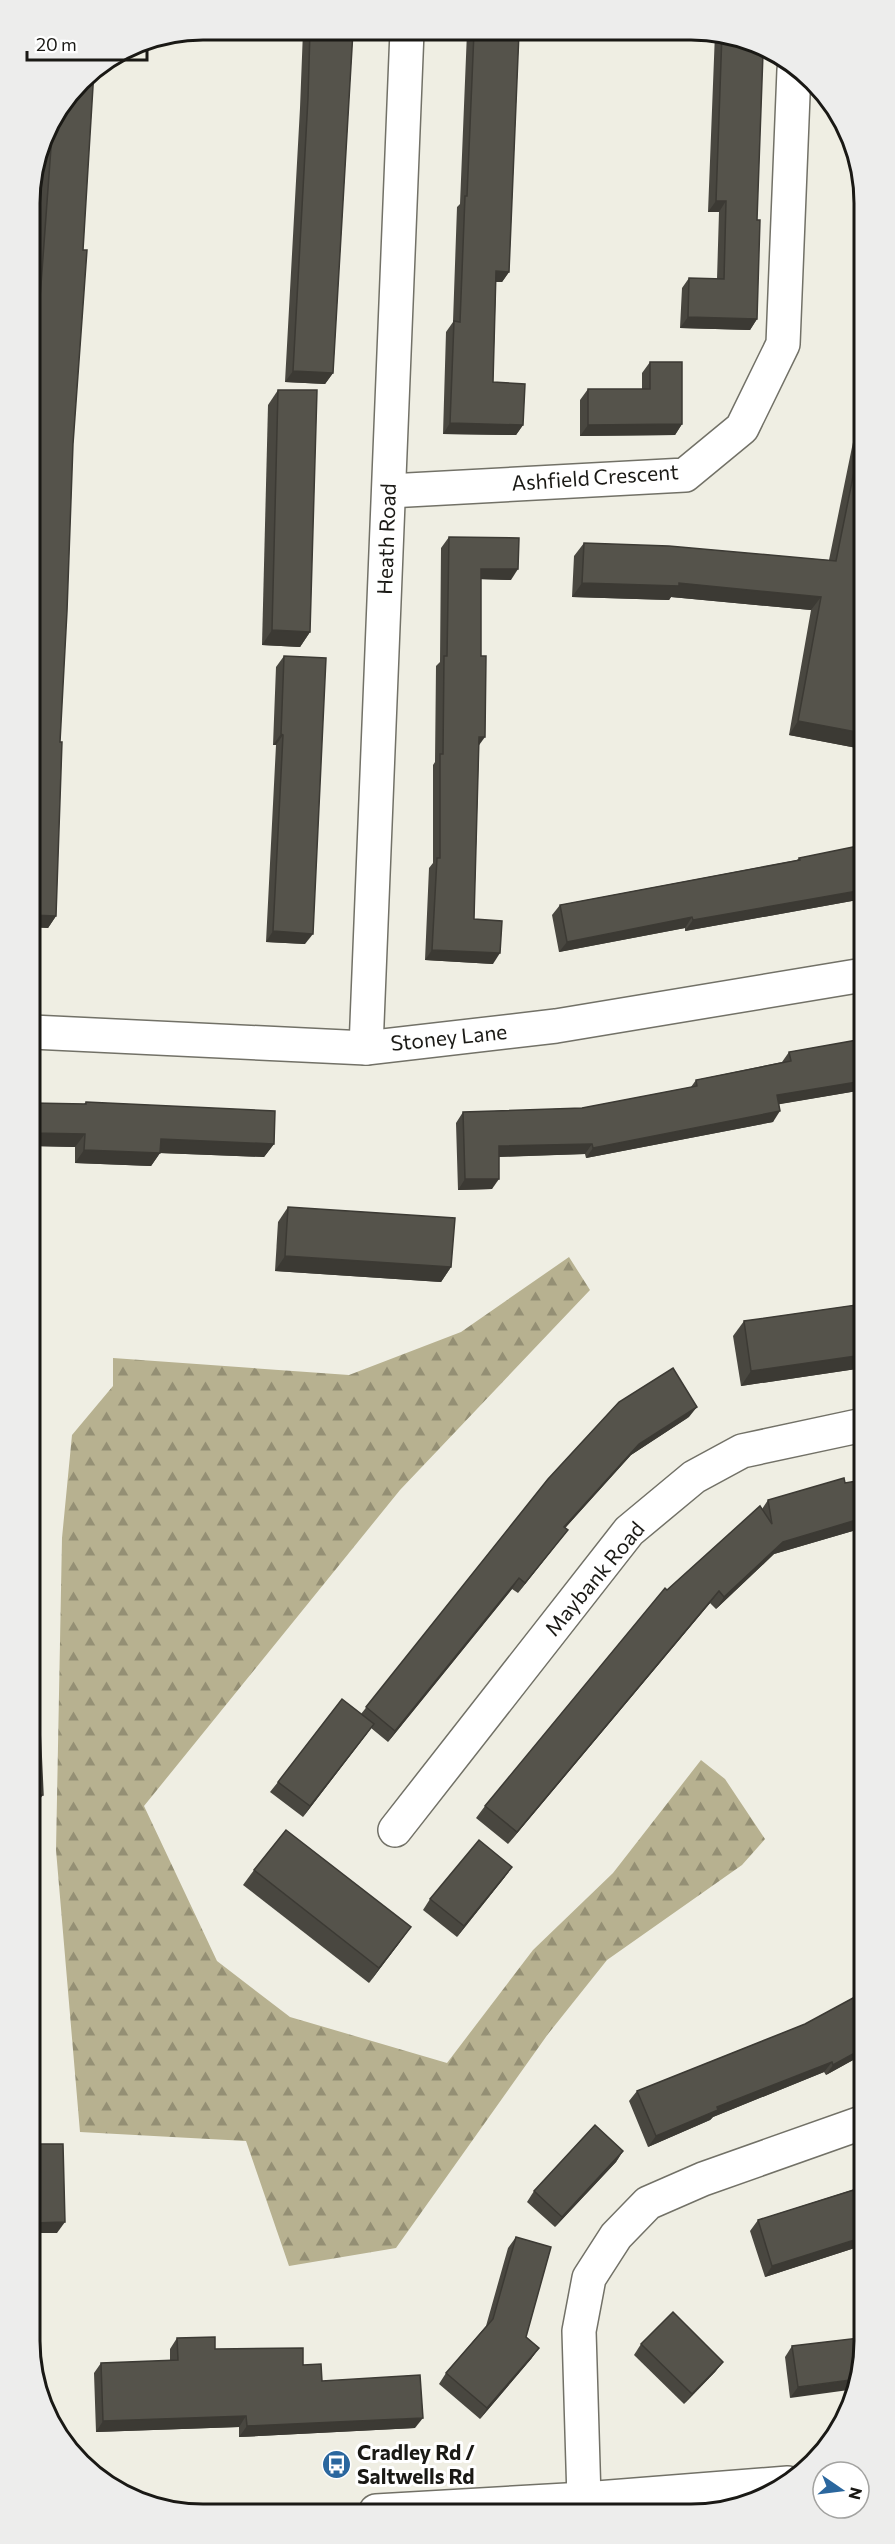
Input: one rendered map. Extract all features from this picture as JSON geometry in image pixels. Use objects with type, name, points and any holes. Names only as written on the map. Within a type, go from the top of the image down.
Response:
[{"type":"street","name":"Heath Road","points":[[366,1048],[407,40]]},
{"type":"street","name":"Ashfield Crescent","points":[[389,491],[685,475],[742,428],[783,344],[794,76]]},
{"type":"street","name":"Stoney Lane","points":[[41,1032],[366,1048],[556,1026],[854,976]]},
{"type":"street","name":"Maybank Road","points":[[395,1830],[629,1531],[693,1477],[742,1451],[854,1427]]},
{"type":"street","points":[[584,2499],[579,2331],[589,2278],[616,2236],[648,2203],[703,2179],[854,2126]]},
{"type":"street","points":[[497,2504],[768,2485]]},
{"type":"green space","points":[[569,1257],[590,1290],[400,1490],[144,1806],[217,1961],[290,2017],[447,2063],[533,1950],[613,1873],[701,1760],[725,1779],[765,1839],[742,1865],[607,1960],[548,2034],[396,2248],[289,2266],[246,2141],[80,2132],[56,1850],[62,1538],[72,1435],[113,1386],[113,1358],[349,1375],[461,1332]]},
{"type":"building","points":[[310,40],[352,40],[333,373],[293,371]]},
{"type":"building","points":[[474,40],[519,40],[509,272],[496,271],[493,382],[525,384],[523,425],[450,423],[454,321],[460,322],[465,196],[467,196]]},
{"type":"building","points":[[722,44],[763,57],[757,220],[760,220],[757,319],[688,317],[689,278],[724,279],[726,201],[716,201]]},
{"type":"building","points":[[93,83],[83,250],[87,250],[73,444],[60,742],[62,742],[56,916],[41,915],[41,285],[51,147],[68,113]]},
{"type":"building","points":[[650,362],[682,362],[682,424],[588,425],[588,389],[650,389]]},
{"type":"building","points":[[278,390],[317,390],[310,632],[272,630]]},
{"type":"building","points":[[854,472],[854,732],[798,721],[821,597],[679,583],[679,586],[582,583],[584,543],[669,546],[836,561]]},
{"type":"building","points":[[449,537],[519,538],[518,569],[481,569],[481,656],[486,656],[485,737],[479,737],[474,919],[502,921],[500,953],[432,950],[437,858],[440,858],[440,754],[443,754]]},
{"type":"building","points":[[284,656],[326,658],[313,934],[273,931],[283,735],[281,734]]},
{"type":"building","points":[[854,847],[854,892],[693,920],[692,917],[567,942],[560,905],[800,860],[799,858]]},
{"type":"building","points":[[854,1041],[854,1082],[777,1095],[780,1111],[593,1148],[592,1144],[499,1146],[499,1179],[465,1179],[463,1112],[582,1108],[697,1086],[696,1080],[791,1061],[789,1052]]},
{"type":"building","points":[[86,1102],[275,1111],[274,1144],[161,1139],[160,1153],[84,1150],[85,1134],[41,1133],[41,1103],[86,1104]]},
{"type":"building","points":[[288,1207],[455,1218],[451,1267],[285,1256]]},
{"type":"building","points":[[854,1305],[854,1356],[751,1371],[744,1321]]},
{"type":"building","points":[[673,1368],[697,1407],[639,1444],[564,1527],[568,1530],[525,1583],[519,1578],[395,1731],[366,1707],[548,1479],[619,1402]]},
{"type":"building","points":[[844,1478],[845,1483],[854,1482],[854,1521],[783,1542],[724,1597],[719,1591],[517,1832],[485,1806],[665,1588],[667,1590],[760,1506],[772,1524],[768,1500]]},
{"type":"building","points":[[342,1699],[374,1724],[310,1806],[278,1782]]},
{"type":"building","points":[[40,1735],[43,1795],[40,1795]]},
{"type":"building","points":[[286,1830],[411,1927],[379,1968],[254,1870]]},
{"type":"building","points":[[479,1840],[512,1867],[464,1926],[430,1899]]},
{"type":"building","points":[[854,1997],[854,2053],[833,2065],[832,2062],[717,2107],[718,2110],[656,2136],[637,2091],[805,2024]]},
{"type":"building","points":[[595,2125],[623,2151],[562,2217],[534,2191]]},
{"type":"building","points":[[40,2144],[63,2144],[65,2222],[40,2223]]},
{"type":"building","points":[[854,2190],[854,2240],[772,2266],[758,2220]]},
{"type":"building","points":[[516,2237],[551,2247],[526,2337],[539,2348],[487,2408],[446,2373],[493,2319]]},
{"type":"building","points":[[673,2312],[723,2362],[692,2394],[641,2344]]},
{"type":"building","points":[[215,2337],[215,2349],[303,2348],[303,2365],[321,2364],[322,2381],[420,2375],[423,2418],[247,2426],[246,2416],[103,2421],[101,2363],[178,2360],[177,2338]]},
{"type":"building","points":[[854,2339],[849,2380],[798,2387],[792,2346]]},
{"type":"place","name":"Cradley Rd / Saltwells Rd","points":[[336,2465]]}]
